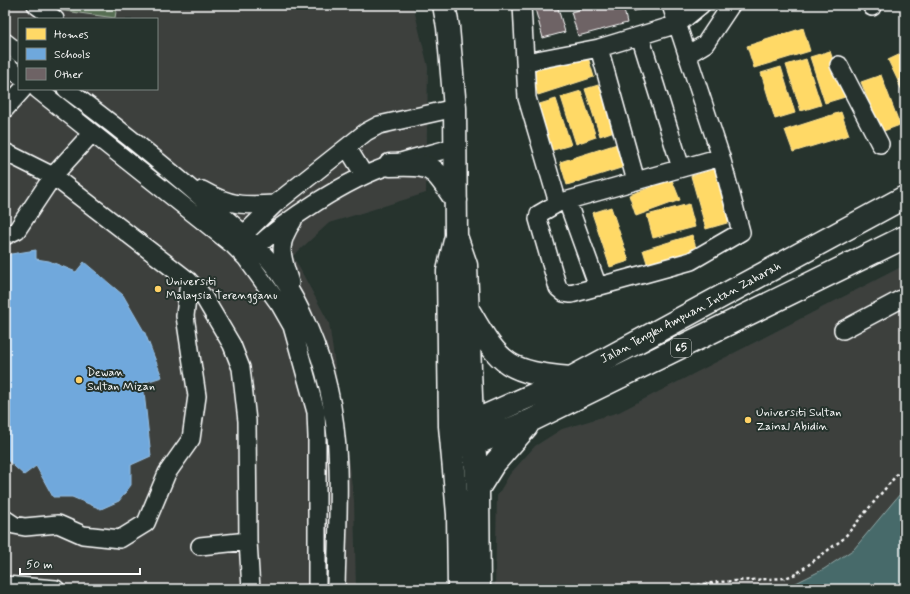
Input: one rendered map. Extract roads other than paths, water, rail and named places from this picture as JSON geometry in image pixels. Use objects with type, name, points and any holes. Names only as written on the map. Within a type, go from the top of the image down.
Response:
[{"type":"main road","points":[[444,5],[448,26],[455,108],[456,236],[448,271],[451,437],[458,514],[459,589]]},
{"type":"main road","points":[[390,165],[419,164],[435,170],[456,200]]},
{"type":"main road","name":"Jalan Tengku Ampuan Intan Zaharah","points":[[451,437],[472,422],[571,378],[905,197]]},
{"type":"main road","points":[[456,236],[466,265],[472,422],[478,489],[479,589]]},
{"type":"main road","name":"Jalan Tengku Ampuan Intan Zaharah","points":[[451,437],[475,444],[532,420],[905,237]]},
{"type":"main road","points":[[468,310],[488,344],[502,360],[517,369],[537,375],[571,378]]},
{"type":"main road","points":[[478,489],[493,465],[532,420]]},
{"type":"street","points":[[36,5],[54,18]]},
{"type":"street","points":[[522,5],[526,62],[526,98],[563,202],[598,287]]},
{"type":"street","points":[[671,5],[721,157],[741,232],[691,261],[571,294],[564,293],[558,288],[538,219],[538,214],[542,210],[563,202],[721,157]]},
{"type":"street","points":[[526,62],[599,48],[678,24],[700,5]]},
{"type":"street","points":[[687,55],[705,44],[731,5]]},
{"type":"street","points":[[640,36],[681,168]]},
{"type":"street","points":[[5,42],[18,52]]},
{"type":"street","points":[[599,48],[636,181]]},
{"type":"street","points":[[5,64],[18,74]]},
{"type":"street","points":[[839,65],[880,144]]},
{"type":"street","points":[[5,109],[22,90]]},
{"type":"street","points":[[38,90],[92,133],[238,239]]},
{"type":"street","points":[[69,90],[88,96],[174,174],[238,239],[278,273],[294,298]]},
{"type":"street","points":[[238,239],[275,204],[366,132],[379,125],[455,108]]},
{"type":"street","points":[[5,236],[17,230],[53,176],[92,133]]},
{"type":"street","points":[[347,147],[364,175]]},
{"type":"street","points":[[252,252],[299,213],[364,175],[390,165],[455,147]]},
{"type":"street","points":[[5,152],[53,176],[189,281],[203,296],[232,346],[241,368],[247,421],[248,541],[251,589]]},
{"type":"street","points":[[174,174],[214,197],[232,204],[246,206],[275,204]]},
{"type":"street","points":[[299,213],[287,230],[281,249],[294,298],[321,362],[329,389],[337,444],[336,589]]},
{"type":"street","points":[[252,252],[292,326],[316,412],[318,437],[317,589]]},
{"type":"street","points":[[5,519],[14,525],[25,527],[58,524],[83,535],[120,539],[146,522],[167,473],[191,439],[197,396],[185,316],[189,281]]},
{"type":"street","points":[[843,330],[905,297]]},
{"type":"street","points":[[200,546],[248,541]]},
{"type":"street","points":[[5,585],[56,589]]},
{"type":"water","points":[[905,488],[905,589],[710,589],[794,584],[824,569],[854,549]]},
{"type":"place","name":"Universiti Malaysia Terengganu","points":[[158,289]]},
{"type":"place","name":"Dewan Sultan Mizan","points":[[79,380]]},
{"type":"place","name":"Universiti Sultan Zainal Abidin","points":[[748,420]]}]
